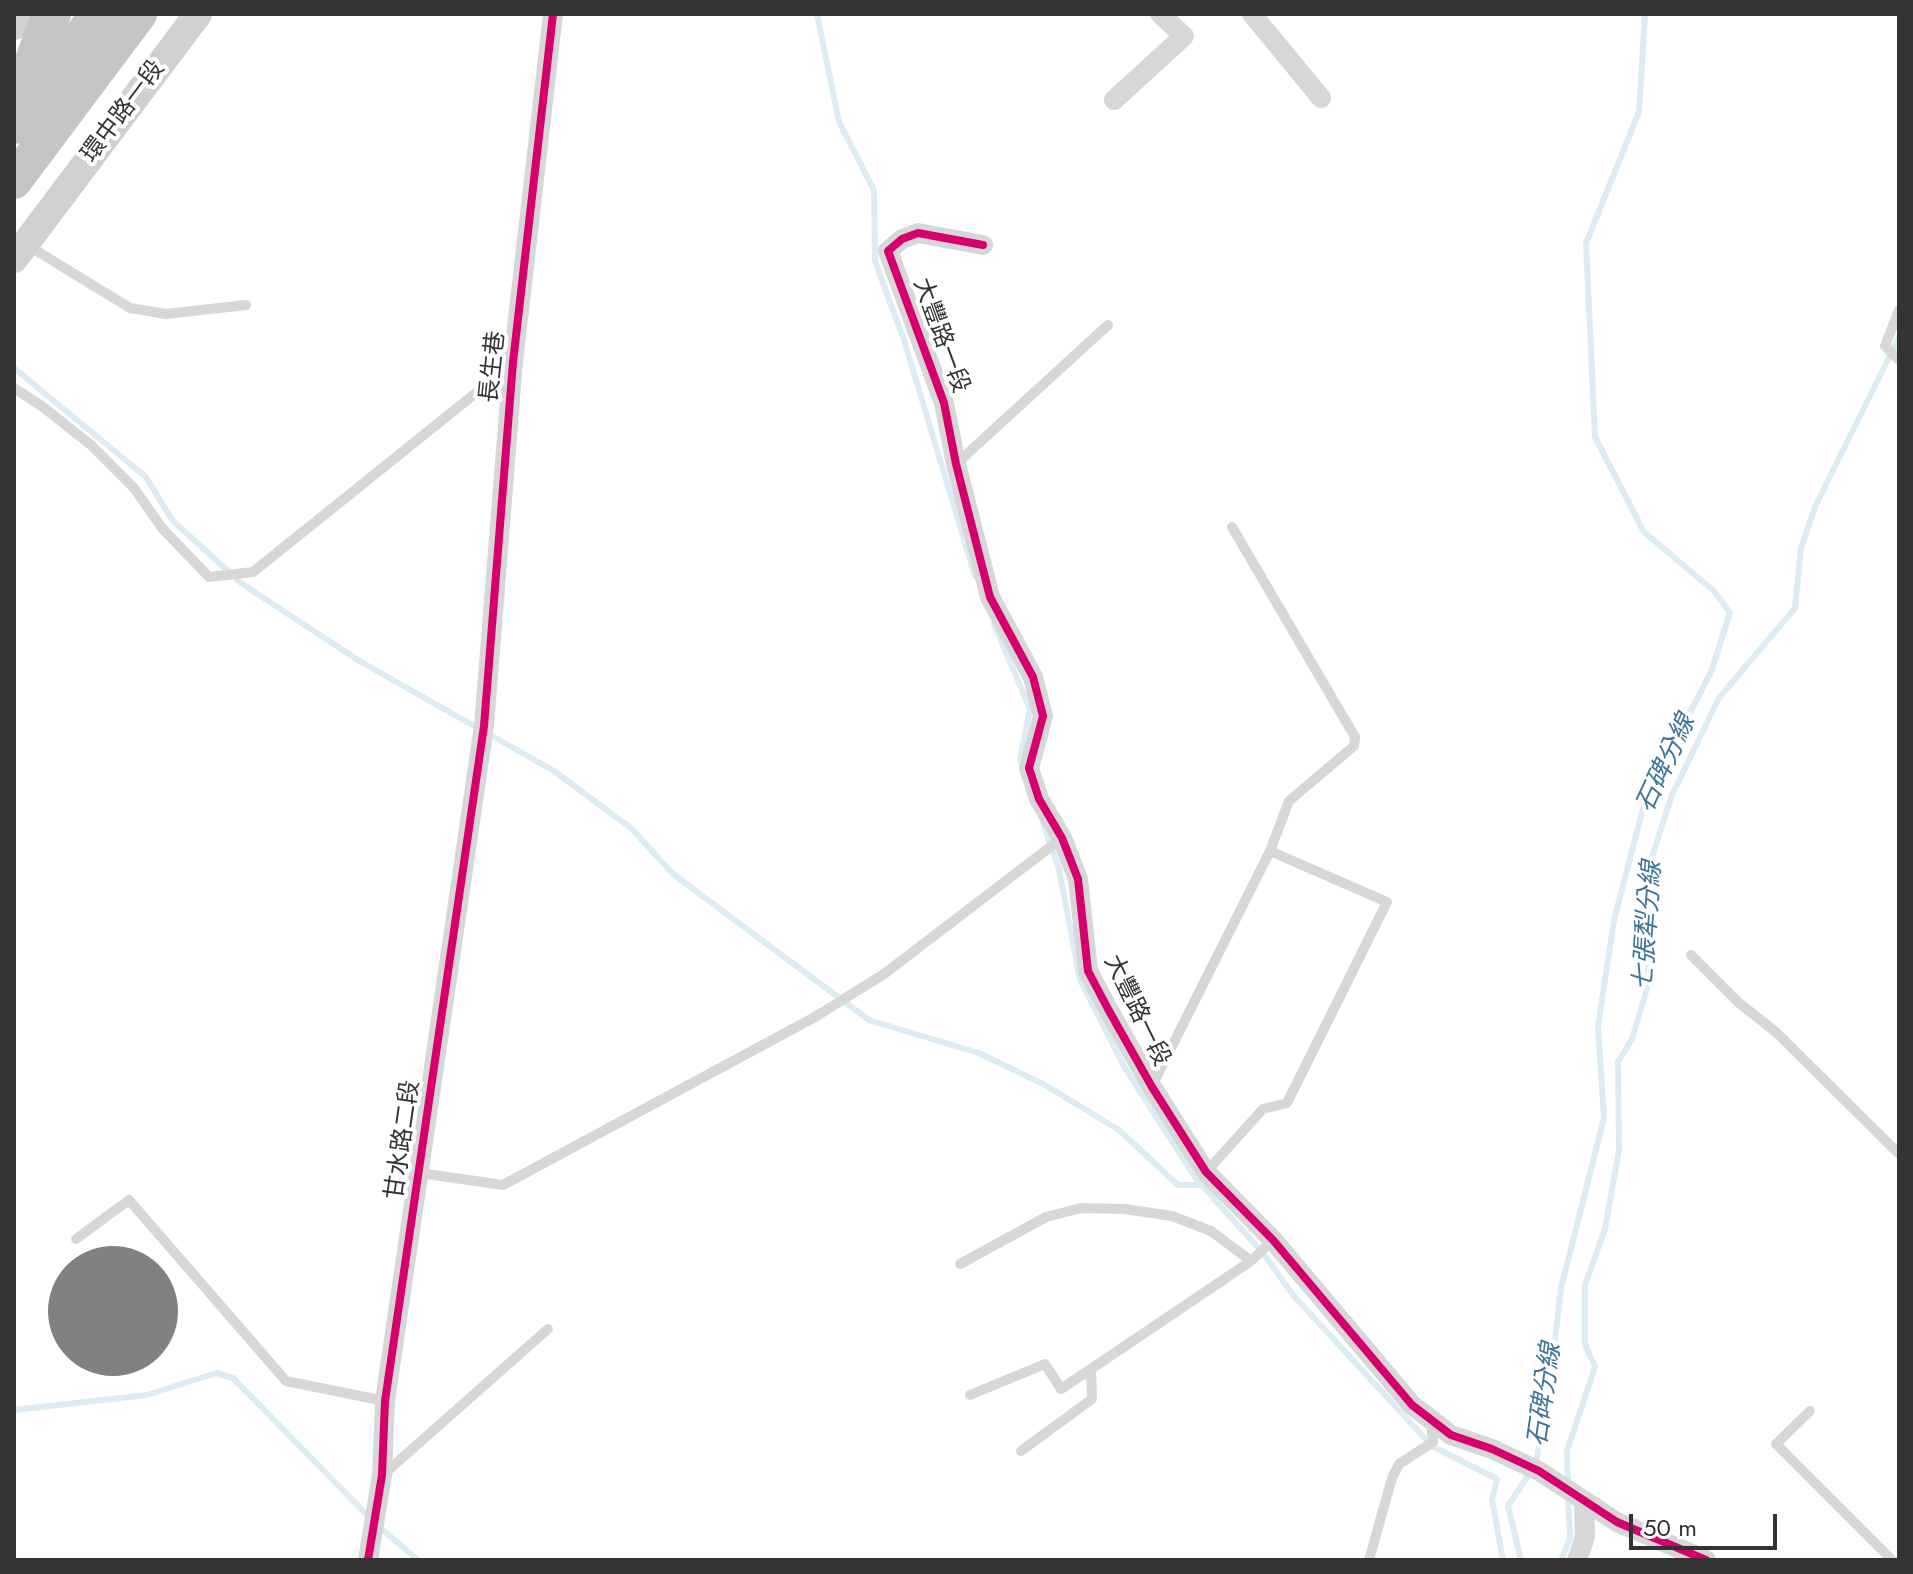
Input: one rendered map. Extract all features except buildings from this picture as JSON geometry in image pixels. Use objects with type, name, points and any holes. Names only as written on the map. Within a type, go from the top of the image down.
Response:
[{"type":"highway","points":[[14,113],[47,22],[53,14]]},
{"type":"highway","points":[[19,161],[98,14]]},
{"type":"highway","points":[[19,161],[139,14]]},
{"type":"highway","points":[[19,161],[107,90],[167,14]]},
{"type":"street","points":[[14,26],[23,14]]},
{"type":"street","name":"環中路一段","points":[[20,252],[198,14]]},
{"type":"street","name":"長生巷","points":[[484,726],[513,362],[553,14]]},
{"type":"street","points":[[1114,100],[1184,36],[1160,14]]},
{"type":"street","points":[[1252,14],[1321,98]]},
{"type":"street","points":[[19,161],[51,209]]},
{"type":"street","name":"大豐路一段","points":[[983,245],[918,233],[902,239],[888,251],[944,403],[990,597],[1033,677],[1043,716],[1029,768],[1039,799],[1062,838],[1078,879],[1088,971],[1152,1087],[1206,1172],[1273,1240],[1412,1405],[1451,1435],[1492,1449],[1539,1471],[1617,1522],[1706,1560]]},
{"type":"street","name":"甘水路二段","points":[[368,1560],[382,1475],[385,1401],[484,726]]},
{"type":"street","points":[[1577,1560],[1585,1537],[1584,1500]]},
{"type":"lane","points":[[20,252],[130,308],[166,314],[246,305]]},
{"type":"lane","points":[[1899,310],[1885,346],[1899,360]]},
{"type":"lane","points":[[956,464],[1108,325]]},
{"type":"lane","points":[[14,388],[91,445],[134,488],[162,528],[209,577],[253,572],[513,362]]},
{"type":"lane","points":[[1152,1087],[1270,851],[1289,801],[1354,746],[1355,737],[1232,527]]},
{"type":"lane","points":[[420,1173],[503,1185],[815,1017],[884,974],[1062,838]]},
{"type":"lane","points":[[1206,1172],[1263,1109],[1287,1103],[1387,902],[1270,851]]},
{"type":"lane","points":[[1691,955],[1738,1002],[1777,1033],[1899,1154]]},
{"type":"lane","points":[[76,1239],[129,1200],[286,1381],[385,1401]]},
{"type":"lane","points":[[960,1264],[1046,1217],[1081,1208],[1124,1209],[1172,1216],[1211,1231],[1251,1261]]},
{"type":"lane","points":[[970,1395],[1045,1364],[1061,1389],[1251,1261],[1273,1240]]},
{"type":"lane","points":[[382,1475],[548,1329]]},
{"type":"lane","points":[[1021,1451],[1092,1399],[1091,1369]]},
{"type":"lane","points":[[1810,1411],[1776,1444],[1892,1560]]},
{"type":"lane","points":[[1369,1560],[1392,1478],[1399,1464],[1433,1442],[1431,1422]]},
{"type":"waterway","points":[[817,14],[839,122],[874,190],[875,261],[904,340],[975,576]]},
{"type":"waterway","name":"石碑分線","points":[[1521,1560],[1508,1506],[1536,1463],[1561,1288],[1604,1118],[1598,1027],[1614,920],[1646,797],[1711,672],[1730,613],[1714,591],[1644,532],[1595,437],[1586,243],[1639,112],[1645,14]]},
{"type":"waterway","name":"七張犁分線","points":[[1568,1486],[1567,1451],[1595,1367],[1585,1344],[1585,1285],[1605,1229],[1619,1150],[1618,1062],[1632,1039],[1648,985],[1648,869],[1672,795],[1719,698],[1795,608],[1801,548],[1815,507],[1899,337]]},
{"type":"waterway","points":[[14,368],[146,477],[172,520],[241,583],[361,662],[554,771],[632,829],[673,874],[869,1020],[979,1053],[1045,1085],[1119,1130],[1178,1185],[1201,1185]]},
{"type":"waterway","points":[[994,624],[1030,709],[1020,759],[1023,767]]},
{"type":"waterway","points":[[1043,823],[1059,869],[1080,980],[1125,1068],[1196,1179],[1263,1253],[1293,1295],[1432,1446],[1497,1479],[1492,1500],[1503,1560]]},
{"type":"waterway","points":[[14,1410],[147,1395],[216,1373],[233,1378],[370,1518]]},
{"type":"waterway","name":"七張犁分線","points":[[1561,1560],[1570,1538],[1568,1497]]},
{"type":"waterway","points":[[378,1526],[418,1560]]},
{"type":"cycle path","points":[[368,1560],[382,1475],[385,1401],[484,726],[513,362],[553,14]]},
{"type":"cycle path","points":[[983,245],[918,233],[902,239],[888,251],[944,403],[990,597],[1033,677],[1043,716],[1029,768],[1039,799],[1062,838],[1078,879],[1088,971],[1108,1009],[1152,1087],[1206,1172],[1273,1240],[1412,1405],[1451,1435],[1492,1449],[1539,1471],[1617,1522],[1706,1560]]}]
